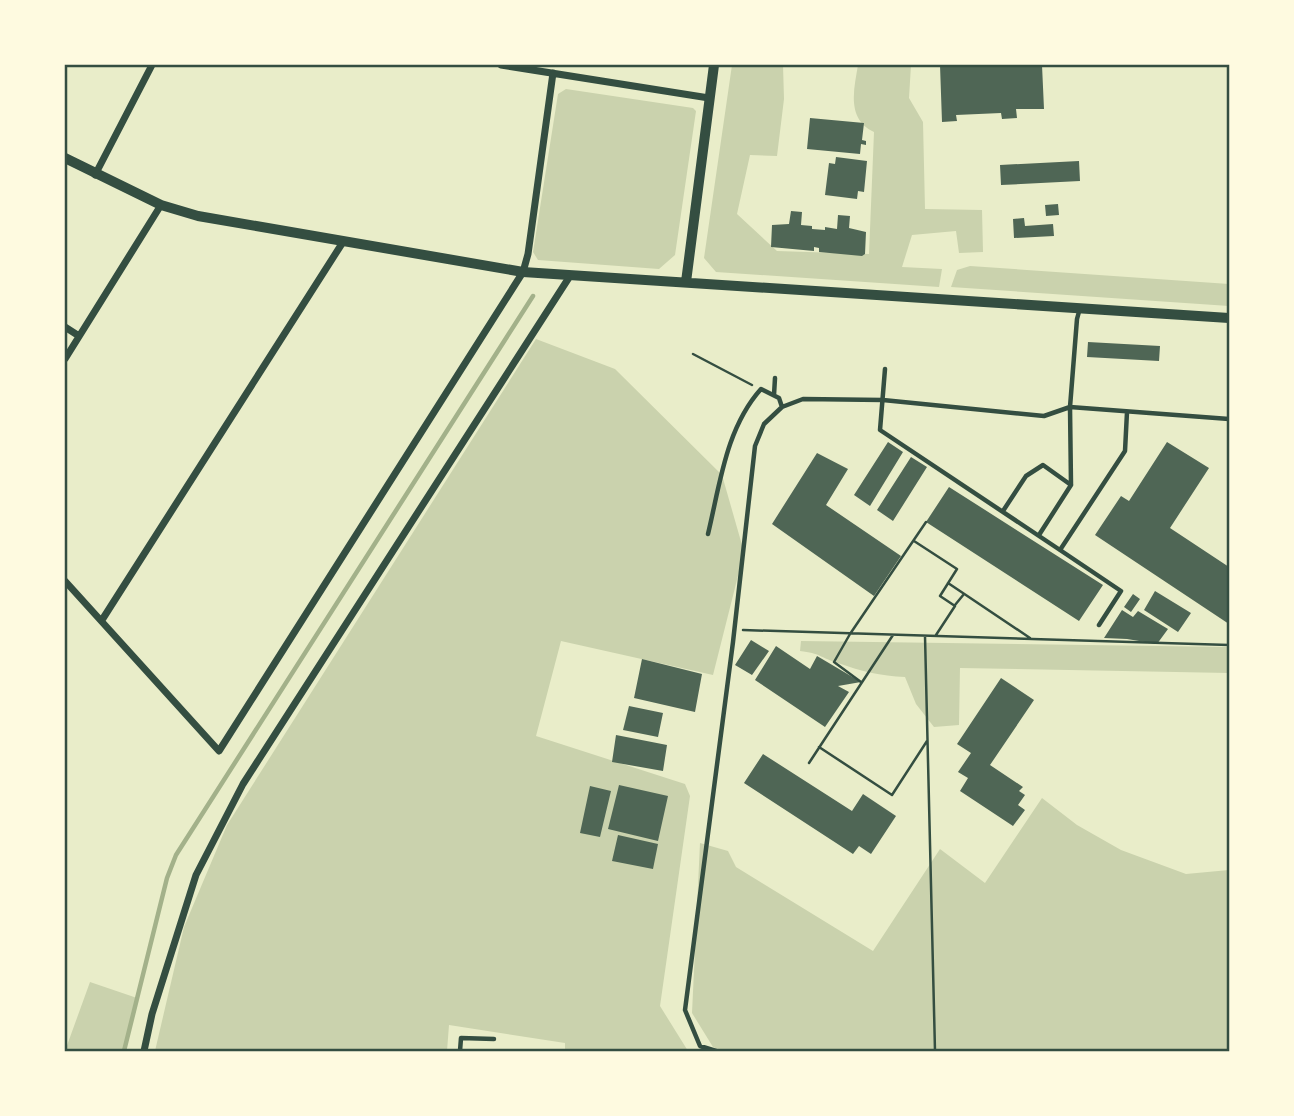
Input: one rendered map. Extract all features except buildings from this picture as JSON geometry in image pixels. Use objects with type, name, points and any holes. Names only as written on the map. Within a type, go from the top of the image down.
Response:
[{"type":"street","points":[[95,175],[152,65]]},
{"type":"street","points":[[503,65],[709,98]]},
{"type":"street","points":[[685,282],[714,65]]},
{"type":"street","points":[[65,581],[219,751],[523,272],[528,254],[553,73]]},
{"type":"street","points":[[65,158],[161,205],[226,222],[523,272],[1229,318]]},
{"type":"street","points":[[65,359],[161,205]]},
{"type":"street","points":[[102,620],[343,242]]},
{"type":"street","points":[[144,1051],[152,1014],[196,875],[243,784],[570,276]]},
{"type":"street","points":[[65,327],[79,336]]},
{"type":"lane","points":[[1039,535],[1071,485],[1070,407],[1080,308]]},
{"type":"lane","points":[[885,369],[880,430],[1121,591],[1099,625]]},
{"type":"lane","points":[[774,396],[775,378]]},
{"type":"lane","points":[[708,534],[732,439],[749,403],[761,389],[779,398],[782,407]]},
{"type":"lane","points":[[716,1051],[700,1046],[685,1010],[755,446],[764,424],[782,407],[803,399],[883,400],[1044,416],[1070,407],[1229,419]]},
{"type":"lane","points":[[1060,550],[1125,451],[1127,412]]},
{"type":"lane","points":[[1003,511],[1026,476],[1043,465],[1071,485]]},
{"type":"lane","points":[[460,1051],[461,1038],[494,1039]]},
{"type":"path","points":[[692,354],[761,389]]},
{"type":"path","points":[[861,682],[834,662],[926,522]]},
{"type":"path","points":[[914,541],[957,569],[940,596],[955,606]]},
{"type":"path","points":[[948,583],[1031,639]]},
{"type":"path","points":[[935,636],[964,594]]},
{"type":"path","points":[[734,630],[1229,645]]},
{"type":"path","points":[[809,763],[892,635]]},
{"type":"path","points":[[925,636],[935,1051]]},
{"type":"path","points":[[819,747],[892,795],[928,741]]},
{"type":"green space","points":[[732,65],[783,65],[784,99],[777,156],[750,155],[737,214],[777,251],[869,254],[874,132],[859,119],[854,103],[858,65],[911,65],[909,98],[923,122],[925,209],[982,210],[983,252],[959,253],[956,231],[912,235],[902,267],[942,269],[939,287],[716,272],[704,258]]},
{"type":"green space","points":[[566,89],[693,108],[696,111],[675,255],[659,269],[538,260],[533,252],[558,94]]},
{"type":"green space","points":[[970,266],[1229,284],[1229,306],[951,287],[957,270]]},
{"type":"green space","points":[[536,339],[615,369],[722,475],[744,552],[713,675],[561,641],[536,736],[685,784],[690,796],[660,1006],[688,1051],[565,1051],[565,1043],[449,1025],[447,1051],[155,1051],[184,927],[227,825]]},
{"type":"green space","points":[[801,641],[1229,647],[1229,673],[960,668],[959,725],[934,727],[916,704],[905,677],[863,671],[800,651]]},
{"type":"green space","points":[[1042,798],[1077,825],[1121,850],[1186,874],[1229,870],[1229,1051],[721,1051],[713,1047],[692,1013],[700,843],[728,851],[736,867],[873,951],[940,849],[985,883]]},
{"type":"green space","points":[[90,982],[137,998],[123,1051],[65,1051]]},
{"type":"waterway","points":[[124,1051],[167,878],[176,855],[533,296]]}]
